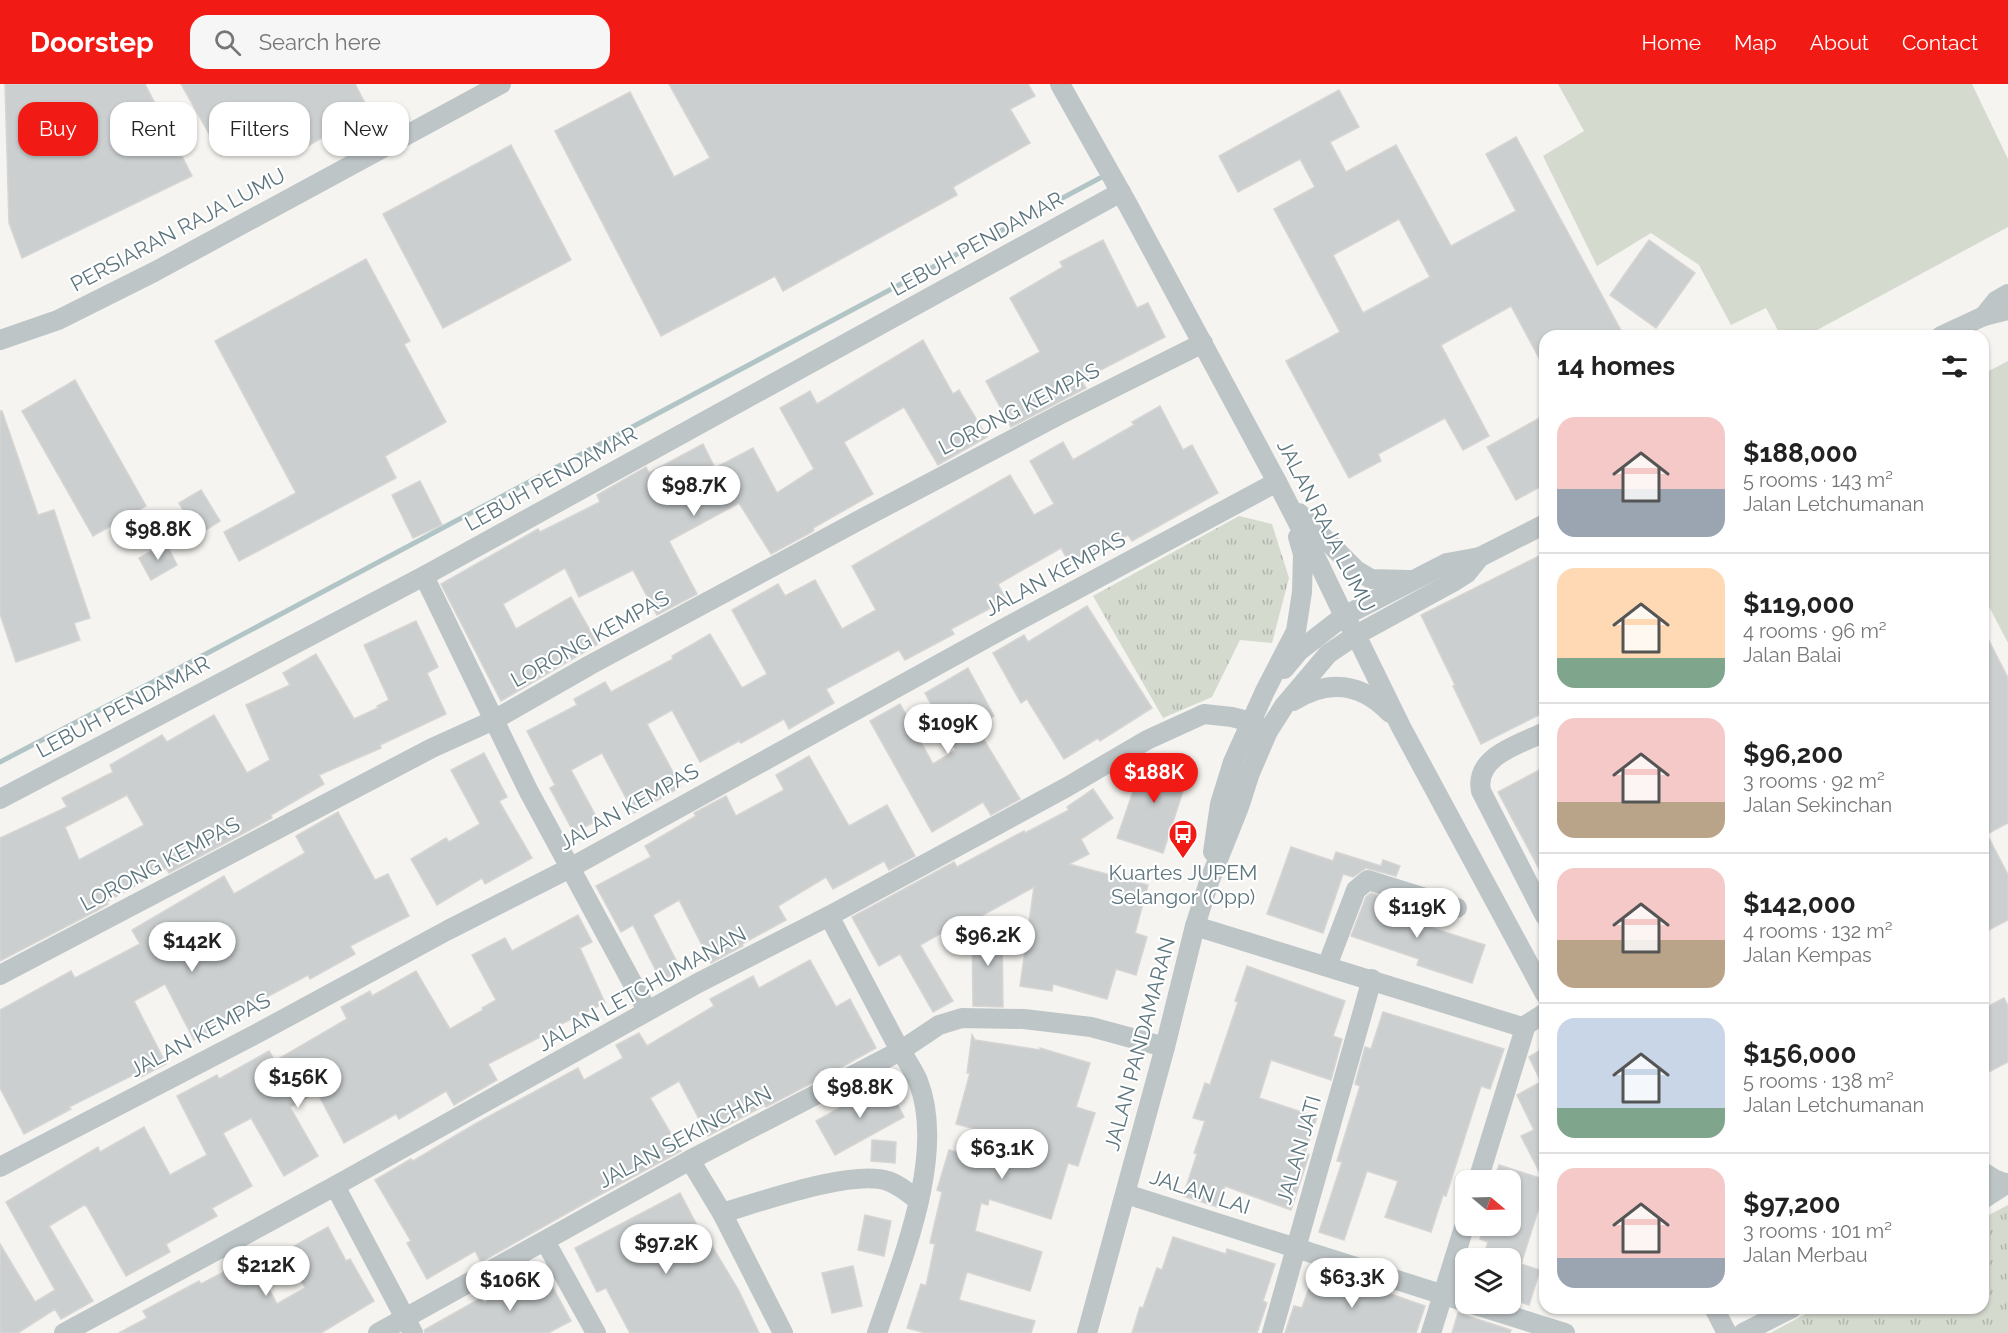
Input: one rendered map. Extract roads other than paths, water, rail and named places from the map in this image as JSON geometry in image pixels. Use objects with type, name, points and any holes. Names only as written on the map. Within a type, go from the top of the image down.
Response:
[{"type":"street","name":"PERSIARAN RAJA LUMU","points":[[0,340],[58,320],[154,272],[501,84]]},
{"type":"street","name":"JALAN RAJA LUMU","points":[[1060,84],[1278,482],[1401,727],[1539,983]]},
{"type":"street","name":"LEBUH PENDAMAR","points":[[0,799],[424,576],[1121,192]]},
{"type":"street","points":[[1984,315],[1996,301],[2008,294]]},
{"type":"street","points":[[1953,330],[1984,315],[2008,310]]},
{"type":"street","name":"LORONG KEMPAS","points":[[0,975],[432,748],[494,720],[590,665],[867,516],[1061,414],[1203,343]]},
{"type":"street","name":"JALAN KEMPAS","points":[[0,1167],[570,868],[1001,630],[1278,482]]},
{"type":"street","points":[[1288,503],[1356,570],[1371,579],[1414,580]]},
{"type":"street","points":[[1260,727],[1265,691],[1296,631],[1299,614],[1303,554],[1288,503]]},
{"type":"street","name":"JALAN PANDAMARAN","points":[[1087,1333],[1196,926],[1209,882],[1239,807],[1258,751],[1260,727],[1284,706],[1328,654],[1356,635],[1453,582],[1467,573],[1480,557],[1539,527]]},
{"type":"street","points":[[1265,691],[1299,651],[1344,616],[1385,593],[1448,563],[1480,557]]},
{"type":"street","points":[[424,576],[528,790],[647,1010]]},
{"type":"street","points":[[1284,706],[1310,690],[1336,686],[1367,694],[1382,705],[1401,727]]},
{"type":"street","name":"JALAN LETCHUMANAN","points":[[64,1333],[335,1186],[619,1028],[647,1010],[829,916],[1157,736],[1204,714],[1232,717],[1260,727]]},
{"type":"street","points":[[1539,735],[1496,756],[1485,765],[1479,782],[1481,791],[1539,904]]},
{"type":"street","points":[[1327,966],[1356,890],[1368,880],[1457,908]]},
{"type":"street","points":[[829,916],[918,1081],[924,1108],[927,1159],[901,1262],[877,1333]]},
{"type":"street","points":[[1196,926],[1526,1028]]},
{"type":"street","name":"JALAN JATI","points":[[1272,1333],[1372,979]]},
{"type":"street","points":[[1481,1170],[1526,1025],[1539,1017]]},
{"type":"street","name":"JALAN SEKINCHAN","points":[[378,1333],[409,1326],[545,1240],[690,1160],[900,1051],[939,1025],[962,1018],[1024,1019],[1091,1027],[1165,1047]]},
{"type":"street","points":[[690,1160],[722,1213],[783,1333]]},
{"type":"street","points":[[1989,1176],[2007,1183]]},
{"type":"street","points":[[722,1213],[819,1185],[868,1179],[887,1180],[918,1201]]},
{"type":"street","points":[[1989,1195],[2007,1183]]},
{"type":"street","points":[[335,1186],[409,1326]]},
{"type":"street","name":"JALAN LAI","points":[[1126,1194],[1455,1298]]},
{"type":"street","points":[[1431,1333],[1461,1236]]},
{"type":"street","points":[[545,1240],[596,1333]]},
{"type":"street","points":[[1504,1314],[1565,1333]]},
{"type":"street","points":[[1717,1314],[1727,1333]]},
{"type":"street","points":[[1743,1333],[1780,1314]]},
{"type":"waterway","points":[[0,762],[1100,178]]},
{"type":"place","name":"Kuartes JUPEM Selangor (Opp)","points":[[1183,860]]}]
